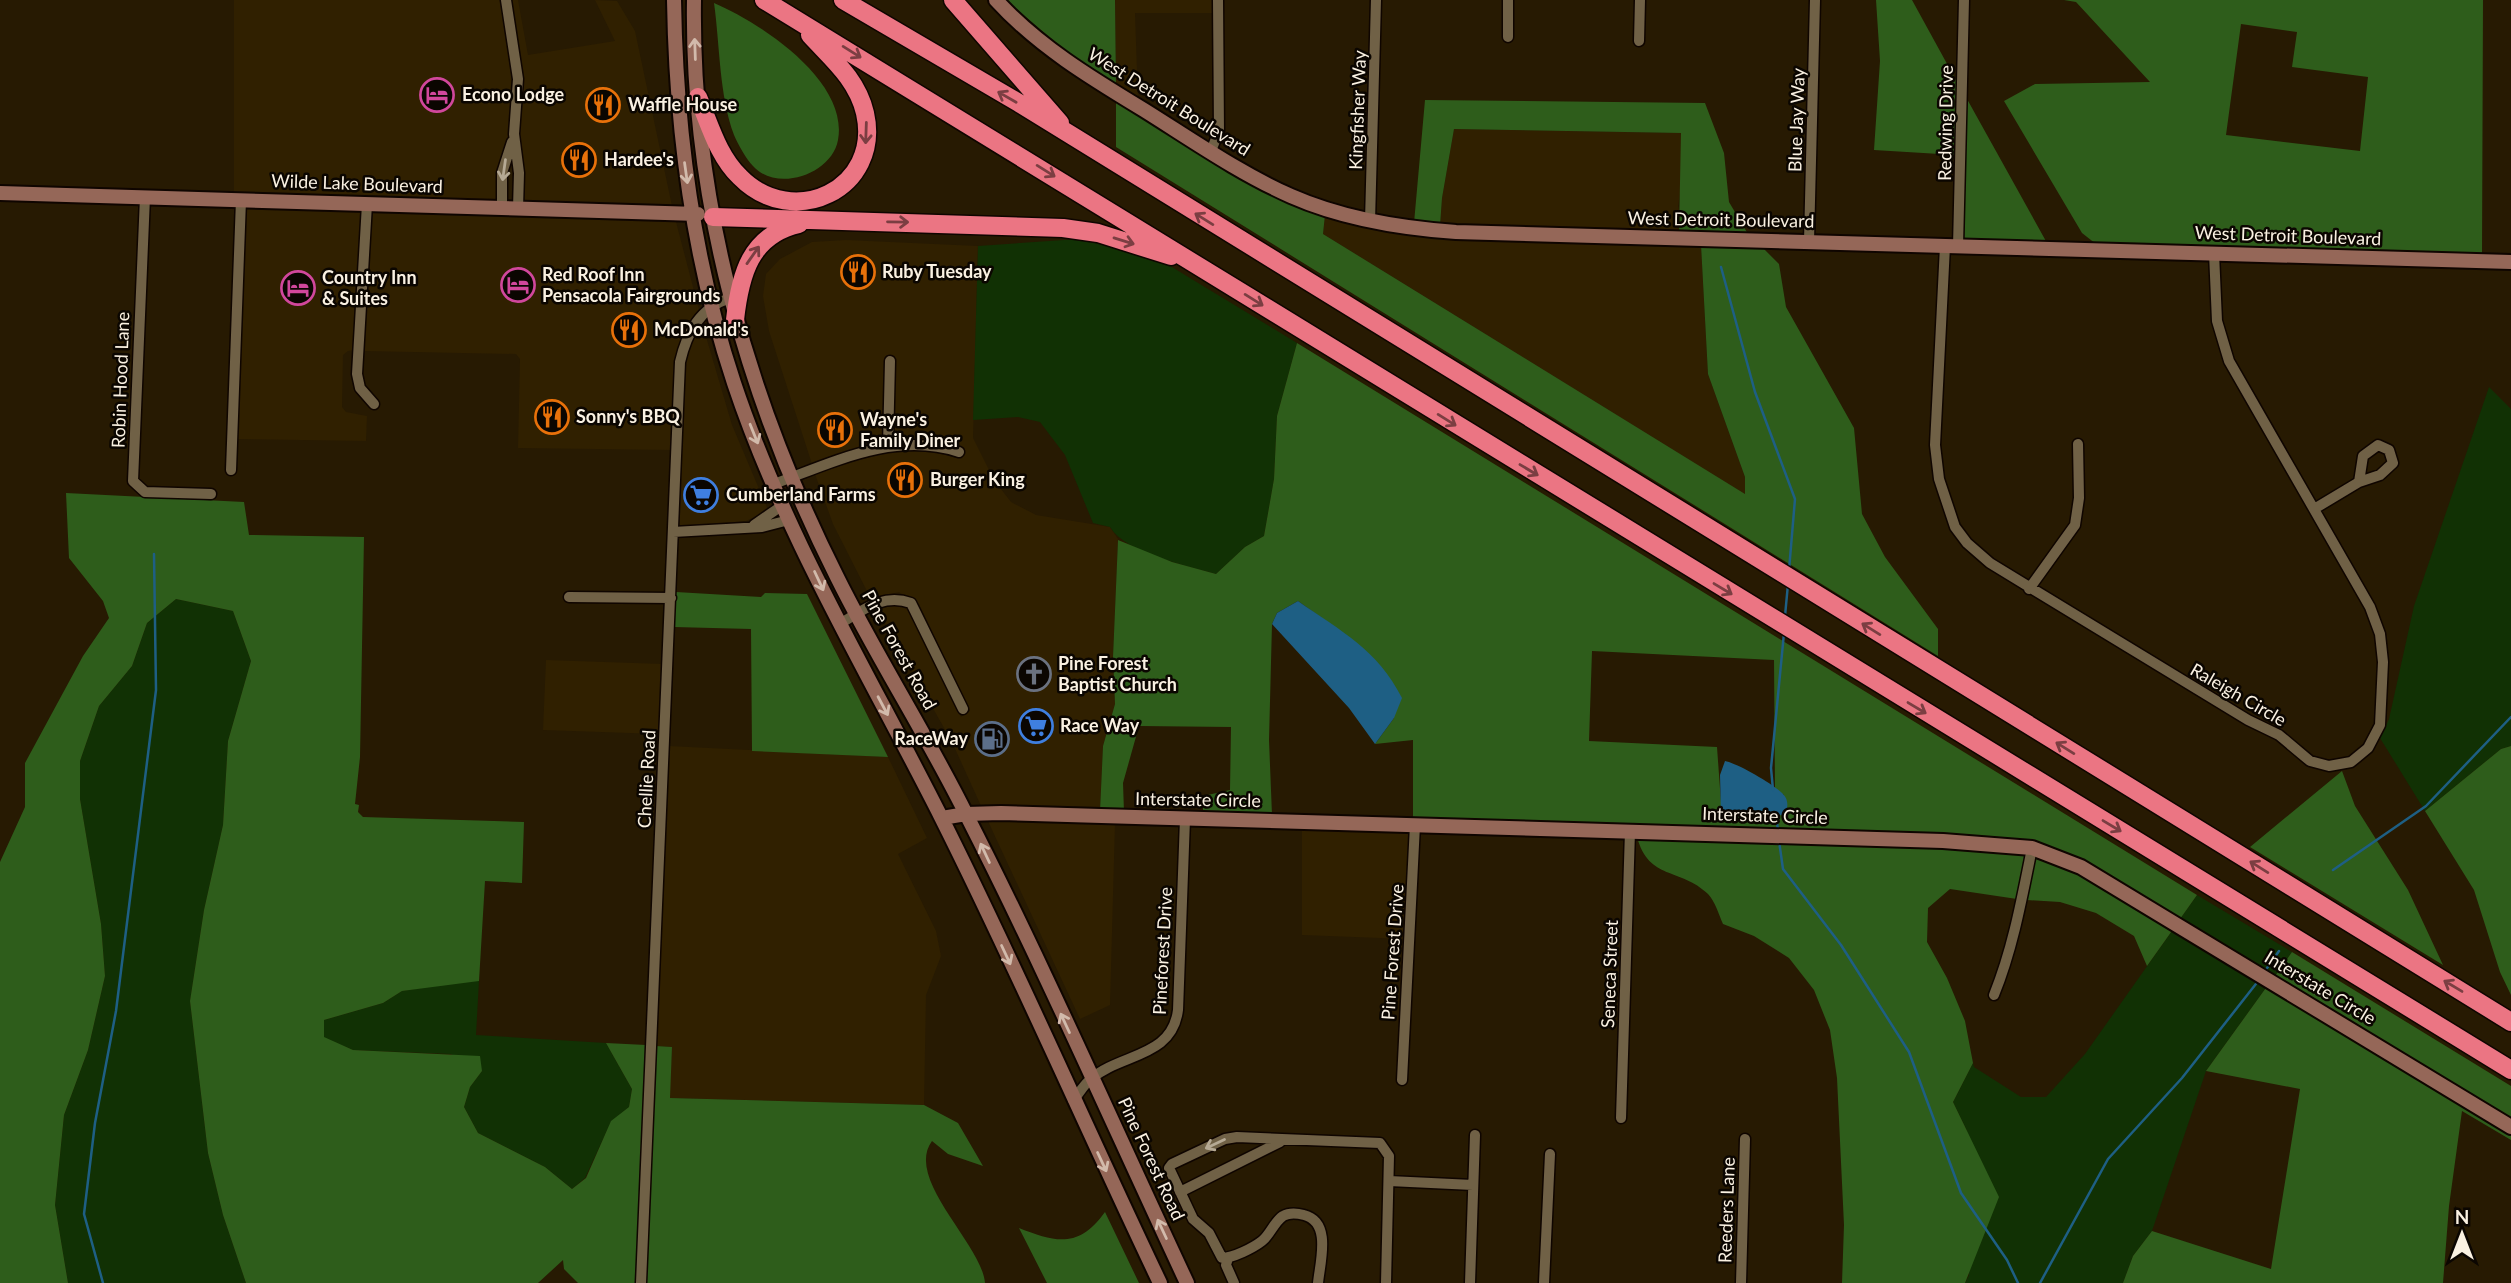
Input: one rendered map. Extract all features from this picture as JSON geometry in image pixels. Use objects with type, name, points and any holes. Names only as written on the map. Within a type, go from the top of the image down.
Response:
[{"type":"highway","points":[[764,0],[2511,1070]]},
{"type":"highway","points":[[843,0],[1086,146],[2511,1021]]},
{"type":"highway","points":[[953,0],[1059,122],[1086,146]]},
{"type":"highway","points":[[698,97],[722,154],[738,176],[760,193],[778,200],[799,202],[825,196],[841,186],[855,171],[863,153],[867,125],[865,111],[842,67],[793,17]]},
{"type":"highway","points":[[713,217],[1062,228],[1098,233],[1196,264]]},
{"type":"highway","points":[[735,320],[744,270],[763,242],[786,227],[830,221]]},
{"type":"street","points":[[506,0],[518,72],[514,134],[519,173],[518,208]]},
{"type":"street","points":[[674,0],[677,85],[691,212],[711,304],[734,384],[789,520],[840,624],[942,818],[1160,1283]]},
{"type":"street","name":"Pine Forest Road","points":[[694,0],[698,97],[713,217],[735,320],[754,384],[792,477],[856,614],[967,814],[1187,1283]]},
{"type":"street","name":"West Detroit Boulevard","points":[[996,0],[1038,40],[1075,67],[1211,152],[1293,197],[1370,221],[1463,233],[2511,262]]},
{"type":"street","points":[[1211,152],[1219,131],[1218,0]]},
{"type":"street","name":"Kingfisher Way","points":[[1370,221],[1376,0]]},
{"type":"street","points":[[1508,0],[1508,37]]},
{"type":"street","points":[[1639,41],[1640,0]]},
{"type":"street","name":"Blue Jay Way","points":[[1809,241],[1815,0]]},
{"type":"street","name":"Redwing Drive","points":[[1952,246],[1964,0]]},
{"type":"street","points":[[502,208],[502,173],[514,134]]},
{"type":"street","name":"Wilde Lake Boulevard","points":[[0,192],[691,212],[713,217]]},
{"type":"street","name":"Robin Hood Lane","points":[[145,197],[133,481],[145,492],[211,494]]},
{"type":"street","points":[[231,470],[241,200]]},
{"type":"street","points":[[367,204],[357,374],[360,388],[374,404]]},
{"type":"street","name":"Raleigh Circle","points":[[1952,246],[1935,445],[1939,479],[1955,527],[1967,543],[1990,563],[2029,589],[2248,720],[2279,735],[2310,761],[2340,766],[2359,757],[2375,737],[2382,713],[2383,662],[2376,620],[2222,343],[2214,302],[2214,253]]},
{"type":"street","points":[[711,304],[730,298]]},
{"type":"street","name":"Chellie Road","points":[[642,1283],[680,362],[688,336],[711,304]]},
{"type":"street","points":[[888,445],[890,361]]},
{"type":"street","points":[[2029,589],[2075,525],[2079,498],[2078,444]]},
{"type":"street","points":[[774,484],[888,445],[933,446],[959,452]]},
{"type":"street","points":[[2314,509],[2359,482]]},
{"type":"street","points":[[746,527],[764,520],[783,505]]},
{"type":"street","points":[[673,532],[746,527],[789,520]]},
{"type":"street","points":[[569,597],[670,598]]},
{"type":"street","points":[[840,624],[888,599],[898,598],[911,603],[963,709]]},
{"type":"street","name":"Interstate Circle","points":[[942,818],[967,814],[1415,825],[1943,841],[2032,848],[2081,867],[2511,1127]]},
{"type":"street","name":"Pineforest Drive","points":[[1091,1078],[1156,1047],[1173,1028],[1178,1010],[1185,820]]},
{"type":"street","name":"Pine Forest Drive","points":[[1402,1080],[1415,825]]},
{"type":"street","name":"Seneca Street","points":[[1621,1118],[1630,831]]},
{"type":"street","points":[[1994,995],[2010,952],[2032,848]]},
{"type":"street","points":[[1073,1100],[1091,1078]]},
{"type":"street","points":[[1470,1283],[1475,1135]]},
{"type":"street","points":[[1318,1283],[1322,1238],[1320,1227],[1310,1216],[1296,1212],[1282,1216],[1263,1241],[1228,1258],[1222,1258],[1209,1233],[1193,1219],[1169,1168],[1172,1164],[1225,1139],[1380,1143],[1389,1156],[1386,1283]]},
{"type":"street","name":"Reeders Lane","points":[[1741,1283],[1745,1139]]},
{"type":"street","points":[[1180,1192],[1282,1141]]},
{"type":"street","points":[[1544,1283],[1550,1154]]},
{"type":"street","points":[[1389,1181],[1473,1185]]},
{"type":"street","points":[[1228,1258],[1226,1265],[1234,1283]]},
{"type":"shaded area","points":[[234,0],[501,0],[513,79],[509,134],[498,171],[497,202],[234,194]]},
{"type":"shaded area","points":[[511,0],[518,0],[528,55],[615,41],[595,0],[617,1],[635,31],[672,206],[523,203],[524,173],[519,135],[523,72]]},
{"type":"shaded area","points":[[1115,0],[1212,0],[1213,13],[1135,13],[1138,100],[1116,86]]},
{"type":"shaded area","points":[[1454,129],[1681,133],[1683,176],[1678,206],[1685,232],[1700,233],[1440,226]]},
{"type":"shaded area","name":"Country Inn & Suites","points":[[245,206],[361,209],[354,350],[343,355],[342,407],[346,412],[367,416],[366,441],[237,439]]},
{"type":"shaded area","points":[[371,210],[675,218],[699,310],[683,333],[676,361],[672,450],[518,448],[520,359],[516,354],[364,351]]},
{"type":"shaded area","points":[[1325,215],[1366,227],[1701,245],[1708,374],[1745,477],[1746,495],[1323,234]]},
{"type":"shaded area","points":[[846,240],[978,246],[973,438],[994,480],[1011,502],[1036,515],[1110,527],[1118,539],[1113,657],[1115,704],[1103,746],[1100,811],[982,808],[952,742],[877,609],[897,604],[912,612],[961,717],[970,711],[919,604],[899,592],[871,599],[833,524],[815,474],[888,451],[932,452],[962,459],[965,448],[933,441],[893,439],[895,356],[886,355],[883,440],[812,464],[769,331],[763,296],[766,274],[780,259],[812,242]]},
{"type":"shaded area","points":[[702,323],[732,425],[768,510],[746,521],[679,527],[685,363],[692,339]]},
{"type":"shaded area","points":[[546,660],[663,664],[659,734],[543,730]]},
{"type":"shaded area","points":[[669,746],[888,757],[927,838],[898,854],[936,931],[941,956],[926,995],[924,1105],[669,1098],[672,1047],[656,1046]]},
{"type":"shaded area","points":[[987,819],[1115,823],[1110,1005],[1080,1019]]},
{"type":"shaded area","points":[[1302,828],[1410,831],[1406,939],[1302,935]]},
{"type":"green space","points":[[1006,0],[1115,0],[1116,86],[1063,49]]},
{"type":"green space","points":[[1876,0],[1912,0],[1957,82],[1956,155],[1874,150],[1880,61]]},
{"type":"green space","points":[[2064,0],[2483,0],[2482,256],[2096,244],[2082,233],[2004,101],[2035,84],[2150,82],[2076,2]],"holes":[[[2241,24],[2297,32],[2292,67],[2368,77],[2360,151],[2226,135]]]},
{"type":"green space","points":[[714,3],[755,25],[798,57],[816,76],[830,97],[838,118],[838,140],[834,152],[815,170],[789,179],[776,178],[763,174],[742,151],[734,135],[725,103]]},
{"type":"green space","points":[[1967,99],[2047,243],[1964,240]]},
{"type":"green space","points":[[1116,100],[1325,215],[1323,234],[1745,494],[1745,477],[1708,374],[1701,245],[1760,245],[1779,264],[1786,307],[1854,428],[1862,514],[1885,557],[1938,629],[1938,656],[1116,147]]},
{"type":"green space","points":[[1425,100],[1705,103],[1724,153],[1729,202],[1748,234],[1679,231],[1681,133],[1454,129],[1440,226],[1414,223]]},
{"type":"green space","points":[[1079,239],[1157,258],[1297,343],[1277,416],[1274,479],[1264,536],[1245,547],[1216,574],[1143,551],[1118,536],[1110,527],[1093,523],[1065,455],[1040,422],[1018,417],[973,420],[978,246]]},
{"type":"green space","points":[[1297,343],[2197,895],[2180,919],[2067,854],[2004,838],[1413,819],[1413,740],[1375,744],[1394,718],[1326,621],[1298,601],[1277,613],[1272,624],[1269,740],[1272,815],[1203,814],[1203,796],[1230,790],[1231,727],[1139,726],[1123,783],[1124,812],[1100,811],[1103,746],[1115,704],[1113,657],[1118,540],[1172,562],[1216,574],[1245,547],[1264,536],[1274,479],[1277,416]],"holes":[[[1592,651],[1774,660],[1775,789],[1784,795],[1722,816],[1717,747],[1589,741]]]},
{"type":"green space","points":[[2489,387],[2511,409],[2511,746],[2501,749],[2425,811],[2380,738],[2389,719],[2414,606]]},
{"type":"green space","points":[[66,493],[244,502],[249,535],[364,537],[360,757],[355,804],[359,805],[358,812],[363,817],[524,822],[522,883],[485,881],[479,981],[402,991],[383,1003],[324,1020],[324,1037],[353,1050],[480,1056],[482,1071],[470,1087],[464,1107],[478,1133],[545,1167],[572,1189],[586,1178],[611,1121],[629,1107],[632,1089],[606,1043],[646,1045],[636,1283],[578,1283],[564,1269],[563,1260],[538,1283],[246,1283],[223,1215],[208,1153],[190,1001],[204,910],[223,825],[228,741],[251,661],[233,611],[176,599],[147,623],[132,666],[99,706],[80,761],[80,799],[101,924],[105,976],[88,1050],[64,1115],[55,1205],[68,1283],[0,1283],[0,862],[25,807],[25,763],[83,656],[109,618],[103,601],[69,558]]},
{"type":"green space","points":[[676,592],[761,597],[765,593],[807,594],[888,757],[752,751],[751,629],[674,627]]},
{"type":"green space","points":[[176,599],[233,611],[251,661],[228,741],[223,825],[204,910],[190,1001],[208,1153],[223,1215],[246,1283],[68,1283],[55,1205],[64,1115],[88,1050],[105,976],[101,924],[80,799],[80,761],[99,706],[132,666],[147,623]]},
{"type":"green space","points":[[2511,746],[2511,995],[2500,972],[2474,890],[2425,811],[2501,749]]},
{"type":"green space","points":[[2342,771],[2355,806],[2408,890],[2443,965],[2250,847]]},
{"type":"green space","points":[[1637,837],[1943,846],[2026,853],[2017,899],[1950,889],[1928,908],[1927,942],[1947,978],[1965,1021],[1973,1063],[1953,1102],[1999,1197],[1965,1283],[1842,1283],[1844,1225],[1837,1078],[1830,1030],[1814,990],[1789,958],[1754,936],[1723,924],[1708,894],[1649,861]]},
{"type":"green space","points":[[2035,856],[2064,865],[2174,928],[2147,966],[2134,936],[2096,913],[2060,902],[2027,900]]},
{"type":"green space","points":[[2197,895],[2292,952],[2275,976],[2180,919]]},
{"type":"green space","points":[[2174,928],[2268,985],[2206,1071],[2152,1231],[2133,1256],[2123,1283],[1965,1283],[1969,1275],[1967,1131],[1953,1102],[1973,1063],[1974,1067],[2021,1097],[2046,1097],[2085,1054]]},
{"type":"green space","points":[[2292,952],[2511,1086],[2511,1121],[2275,976]]},
{"type":"green space","points":[[479,981],[476,1035],[606,1043],[632,1089],[629,1107],[611,1122],[585,1178],[572,1189],[545,1167],[478,1133],[464,1107],[470,1087],[482,1071],[451,1054],[353,1050],[324,1038],[324,1020],[383,1003],[402,991]]},
{"type":"green space","points":[[2268,985],[2511,1134],[2511,1140],[2462,1111],[2449,1206],[2443,1283],[2123,1283],[2133,1256],[2152,1231],[2271,1269],[2300,1089],[2206,1071]]},
{"type":"green space","points":[[656,1046],[672,1047],[670,1098],[924,1105],[958,1123],[983,1166],[948,1154],[932,1141],[926,1156],[928,1174],[947,1212],[981,1267],[985,1283],[646,1283]]},
{"type":"green space","points":[[1105,1212],[1139,1283],[1047,1283],[1019,1228],[1045,1237],[1066,1239],[1086,1232]]},
{"type":"water","points":[[1298,601],[1344,632],[1370,654],[1402,698],[1394,718],[1375,744],[1349,708],[1272,624],[1277,613]]},
{"type":"water","points":[[1725,761],[1747,770],[1779,790],[1787,801],[1785,815],[1721,817],[1720,775]]},
{"type":"waterway","points":[[1721,267],[1755,392],[1795,499],[1789,570]]},
{"type":"waterway","points":[[103,1283],[84,1214],[95,1123],[116,1011],[156,690],[154,554]]},
{"type":"waterway","points":[[1785,616],[1788,584]]},
{"type":"waterway","points":[[1773,790],[1771,768],[1784,633]]},
{"type":"waterway","points":[[2333,870],[2426,806],[2511,717]]},
{"type":"waterway","points":[[1776,814],[1778,831]]},
{"type":"waterway","points":[[1779,841],[1783,869],[1841,945],[1909,1052],[1961,1193],[2007,1260],[2018,1283]]},
{"type":"waterway","points":[[2265,971],[2279,951]]},
{"type":"waterway","points":[[2040,1283],[2108,1159],[2182,1078],[2259,980]]},
{"type":"place","name":"Econo Lodge","points":[[437,95]]},
{"type":"place","name":"Waffle House","points":[[603,105]]},
{"type":"place","name":"Hardee's","points":[[579,160]]},
{"type":"place","name":"Ruby Tuesday","points":[[858,272]]},
{"type":"place","name":"Red Roof Inn Pensacola Fairgrounds","points":[[518,285]]},
{"type":"place","name":"Country Inn & Suites","points":[[298,288]]},
{"type":"place","name":"McDonald's","points":[[629,330]]},
{"type":"place","name":"Sonny's BBQ","points":[[552,417]]},
{"type":"place","name":"Wayne's Family Diner","points":[[835,430]]},
{"type":"place","name":"Burger King","points":[[905,480]]},
{"type":"place","name":"Cumberland Farms","points":[[701,495]]},
{"type":"place","name":"Pine Forest Baptist Church","points":[[1034,674]]},
{"type":"place","name":"Race Way","points":[[1036,726]]},
{"type":"place","name":"RaceWay","points":[[992,739]]}]
